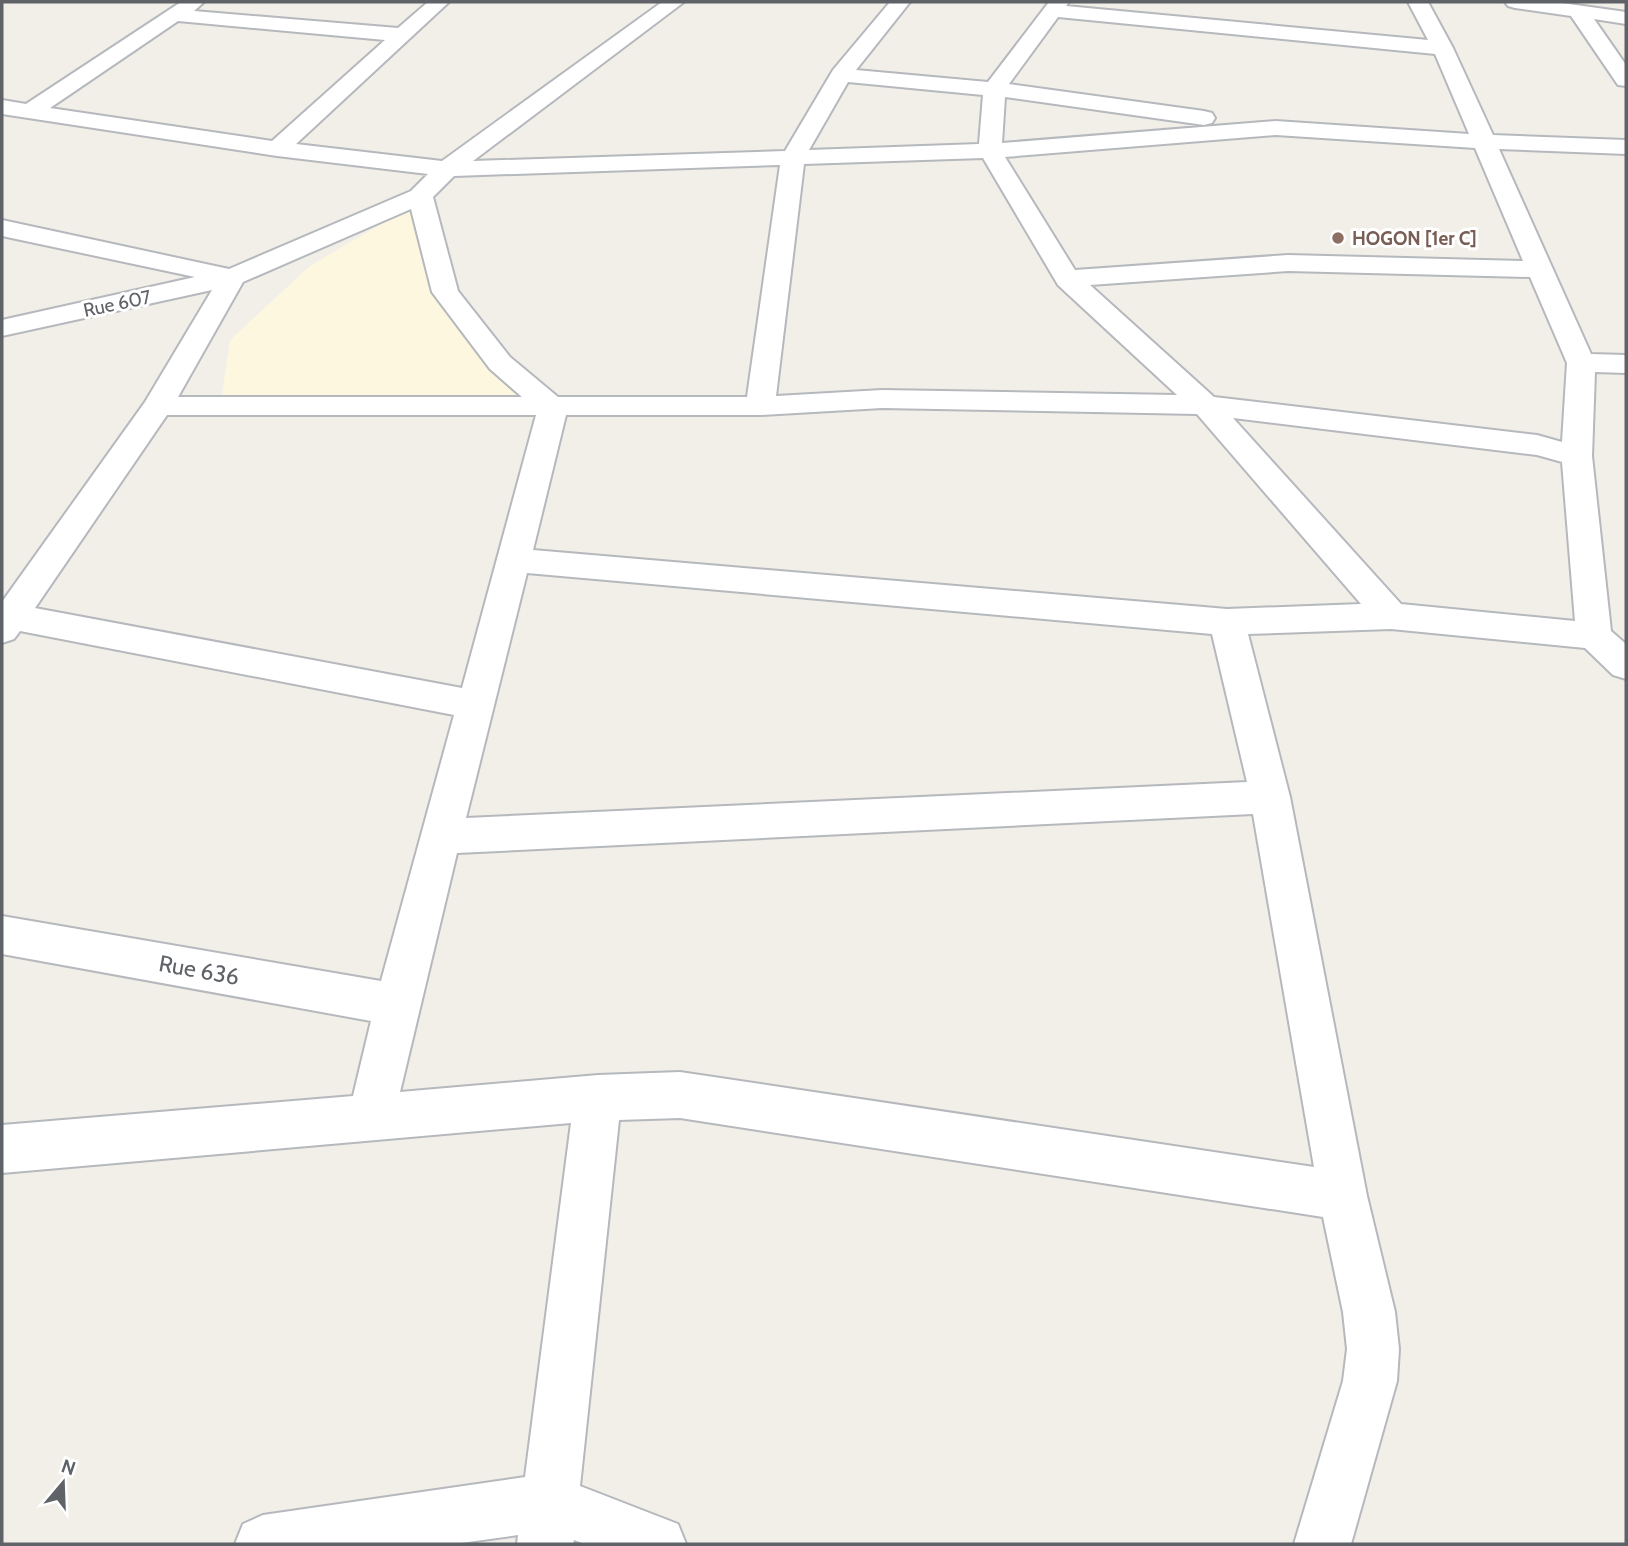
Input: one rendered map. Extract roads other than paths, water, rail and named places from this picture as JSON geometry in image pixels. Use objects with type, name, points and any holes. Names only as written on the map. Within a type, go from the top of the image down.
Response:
[{"type":"street","points":[[30,111],[194,2]]},
{"type":"street","points":[[277,149],[439,2]]},
{"type":"street","points":[[552,408],[500,363],[445,292],[420,196],[447,169],[674,2]]},
{"type":"street","points":[[761,406],[793,157],[841,75],[900,2]]},
{"type":"street","points":[[1418,2],[1443,48],[1581,363],[1577,456],[1594,636]]},
{"type":"street","points":[[1516,2],[1626,18]]},
{"type":"street","points":[[1391,617],[1205,405],[1066,279],[990,151],[994,89],[1056,6],[1240,22],[1443,48]]},
{"type":"street","points":[[1578,11],[1626,80]]},
{"type":"street","points":[[173,15],[404,35]]},
{"type":"street","points":[[841,75],[994,89],[1276,128],[1485,142],[1626,147]]},
{"type":"street","points":[[2,107],[277,149],[447,169],[990,151],[1276,128]]},
{"type":"street","name":"Rue 607","points":[[2,328],[233,277],[420,196]]},
{"type":"street","points":[[2,228],[233,277],[158,406],[5,620],[476,705]]},
{"type":"street","points":[[1066,279],[1289,263],[1540,269]]},
{"type":"street","points":[[1581,363],[1626,364]]},
{"type":"street","points":[[158,406],[761,406],[882,399],[1205,405],[1537,445],[1577,456]]},
{"type":"street","points":[[371,1116],[397,1005],[552,408]]},
{"type":"street","points":[[513,560],[1227,622],[1391,617],[1594,636],[1626,665]]},
{"type":"street","points":[[1227,622],[1270,797],[1343,1196],[1369,1312],[1373,1349],[1370,1381],[1323,1544]]},
{"type":"street","points":[[443,836],[1270,797]]},
{"type":"street","name":"Rue 636","points":[[2,935],[397,1005]]},
{"type":"street","points":[[2,1149],[371,1116],[598,1098],[680,1095],[1343,1196]]},
{"type":"street","points":[[547,1523],[598,1098]]},
{"type":"street","points":[[263,1544],[547,1523],[658,1544]]},
{"type":"place","name":"HOGON [1er C]","points":[[1338,238]]}]
